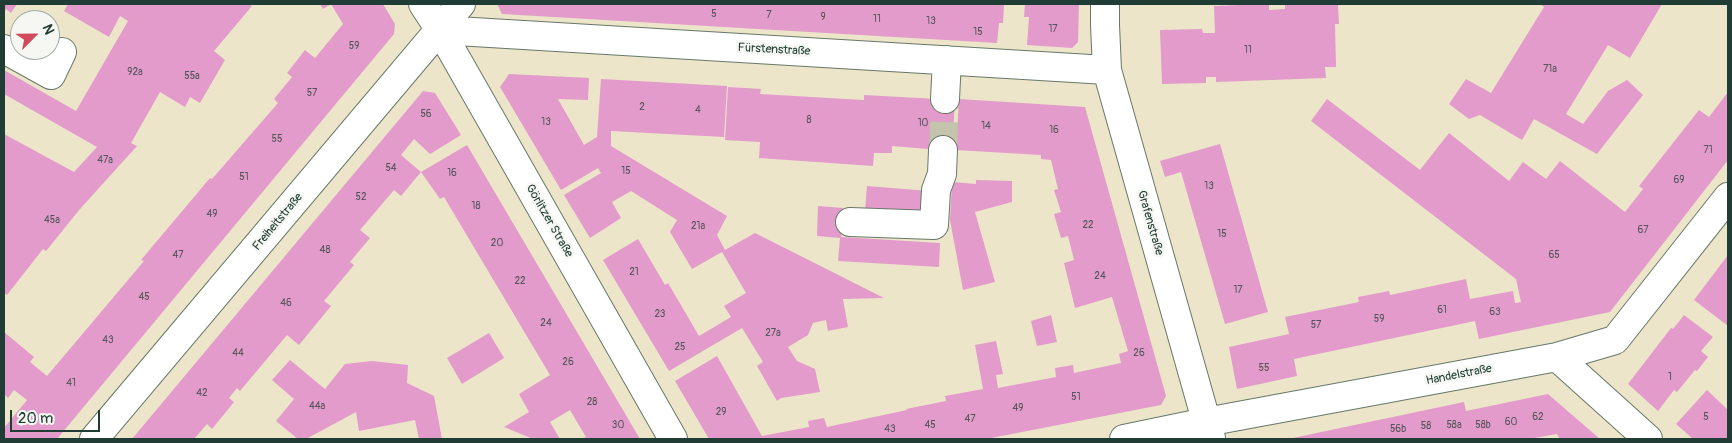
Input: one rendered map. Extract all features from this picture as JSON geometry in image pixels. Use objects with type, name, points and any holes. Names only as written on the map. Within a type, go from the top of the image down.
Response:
[{"type":"street","name":"Görlitzer Straße","points":[[423,4],[440,30],[673,439]]},
{"type":"street","name":"Freiheitstraße","points":[[94,439],[461,4]]},
{"type":"street","name":"Grafenstraße","points":[[1106,4],[1105,25],[1108,70],[1209,430]]},
{"type":"street","name":"Fürstenstraße","points":[[440,30],[1108,70]]},
{"type":"street","points":[[4,49],[51,75],[62,52]]},
{"type":"street","points":[[945,98],[947,60]]},
{"type":"street","points":[[850,222],[934,225],[936,190],[942,174],[943,150]]},
{"type":"street","name":"Handelstraße","points":[[1124,439],[1209,430],[1557,357],[1615,340],[1728,197]]},
{"type":"street","points":[[1557,357],[1648,439]]},
{"type":"building","points":[[4,4],[17,4],[10,12],[6,9],[4,13]]},
{"type":"building","points":[[68,4],[248,4],[252,6],[214,51],[225,60],[200,103],[190,97],[185,107],[160,92],[131,143],[137,146],[80,209],[46,251],[43,249],[7,295],[4,292],[4,134],[74,172],[97,147],[4,94],[4,70],[76,111],[128,21],[120,16],[109,37],[64,11]]},
{"type":"building","points":[[320,4],[331,4],[323,9]]},
{"type":"building","points":[[331,4],[383,4],[395,24],[394,34],[57,439],[4,439],[4,428],[27,400],[14,390],[8,398],[4,394],[4,332],[34,357],[30,362],[47,376],[144,261],[141,260],[210,178],[212,179],[278,103],[274,99],[292,77],[287,73],[305,50],[315,58],[343,24]]},
{"type":"building","points":[[497,4],[1004,4],[1003,23],[999,23],[997,43],[502,14]]},
{"type":"building","points":[[1025,4],[1079,4],[1078,42],[1072,48],[1027,45],[1029,17],[1024,17]]},
{"type":"building","points":[[1269,4],[1269,10],[1285,9],[1285,4],[1338,4],[1339,24],[1335,24],[1336,67],[1325,67],[1326,78],[1216,82],[1216,77],[1206,77],[1206,83],[1162,84],[1160,30],[1202,29],[1203,33],[1215,33],[1214,6]]},
{"type":"building","points":[[1540,4],[1662,4],[1630,58],[1608,45],[1566,114],[1583,124],[1608,91],[1627,80],[1643,95],[1597,154],[1534,119],[1522,140],[1480,115],[1469,119],[1449,104],[1466,79],[1491,93],[1544,7]]},
{"type":"building","points":[[509,74],[589,78],[588,100],[558,99],[584,145],[597,137],[601,79],[727,86],[724,137],[611,131],[611,146],[727,216],[717,235],[725,250],[755,233],[884,298],[843,299],[848,327],[828,331],[826,320],[813,323],[808,335],[788,347],[797,361],[815,369],[820,392],[781,398],[777,401],[757,366],[763,362],[742,328],[669,371],[603,260],[638,239],[665,285],[668,283],[699,336],[731,317],[724,306],[746,293],[722,252],[692,269],[670,232],[677,220],[631,191],[612,202],[621,218],[590,238],[564,195],[601,173],[598,168],[561,190],[500,87]]},
{"type":"building","points":[[728,87],[761,89],[760,94],[864,100],[864,95],[955,100],[952,151],[892,146],[892,153],[874,153],[873,166],[759,158],[760,142],[725,140]]},
{"type":"building","points":[[423,91],[435,93],[461,135],[430,154],[414,139],[401,155],[421,172],[401,196],[394,190],[360,230],[370,238],[350,262],[354,265],[324,301],[331,306],[299,345],[287,335],[240,391],[237,388],[229,398],[234,402],[212,429],[207,424],[194,439],[132,439]]},
{"type":"building","points":[[1728,92],[1728,160],[1610,312],[1479,339],[1475,321],[1294,359],[1297,376],[1237,389],[1229,347],[1289,334],[1285,317],[1359,302],[1358,297],[1389,291],[1390,295],[1466,279],[1470,299],[1513,291],[1515,303],[1521,302],[1516,279],[1311,121],[1327,99],[1420,170],[1449,133],[1509,181],[1523,162],[1546,179],[1560,161],[1625,212],[1643,189],[1639,186],[1699,110],[1709,117]]},
{"type":"building","points":[[959,99],[1085,107],[1166,396],[1161,405],[986,439],[709,439],[675,381],[717,356],[762,436],[809,427],[808,421],[824,418],[827,427],[946,401],[945,396],[983,389],[975,345],[996,341],[1003,374],[996,375],[998,388],[1056,377],[1055,368],[1073,365],[1074,373],[1121,363],[1119,354],[1128,351],[1112,297],[1075,308],[1064,263],[1074,260],[1068,236],[1061,238],[1054,214],[1061,212],[1054,190],[1058,189],[1051,160],[1041,159],[1041,155],[956,150]]},
{"type":"building","points":[[1220,144],[1268,312],[1225,324],[1181,172],[1165,177],[1160,161]]},
{"type":"building","points":[[467,145],[640,439],[581,439],[586,437],[570,410],[550,422],[560,439],[533,439],[504,427],[529,412],[519,394],[550,375],[444,197],[440,199],[421,172]]},
{"type":"building","points":[[976,180],[1012,181],[1012,202],[975,212],[995,282],[963,290],[950,220],[952,182],[976,184]]},
{"type":"building","points":[[867,186],[929,191],[928,215],[865,211]]},
{"type":"building","points":[[818,206],[843,208],[841,237],[940,243],[939,267],[838,261],[840,238],[817,236]]},
{"type":"building","points":[[1728,255],[1728,326],[1694,300]]},
{"type":"building","points":[[1051,315],[1057,342],[1037,346],[1031,321]]},
{"type":"building","points":[[1684,315],[1713,337],[1701,351],[1708,357],[1677,392],[1674,390],[1658,411],[1628,384],[1671,328],[1673,329]]},
{"type":"building","points":[[489,333],[504,358],[462,384],[447,358]]},
{"type":"building","points":[[290,360],[325,389],[345,364],[372,361],[408,365],[407,383],[434,396],[442,439],[419,439],[415,420],[359,431],[356,412],[306,439],[298,439],[276,421],[294,399],[272,380]]},
{"type":"building","points":[[1707,390],[1728,410],[1728,439],[1693,439],[1676,424]]},
{"type":"building","points":[[1548,394],[1600,439],[1560,439],[1557,434],[1529,439],[1288,439],[1464,402],[1466,411]]},
{"type":"tunnel","points":[[943,150],[945,99]]}]
